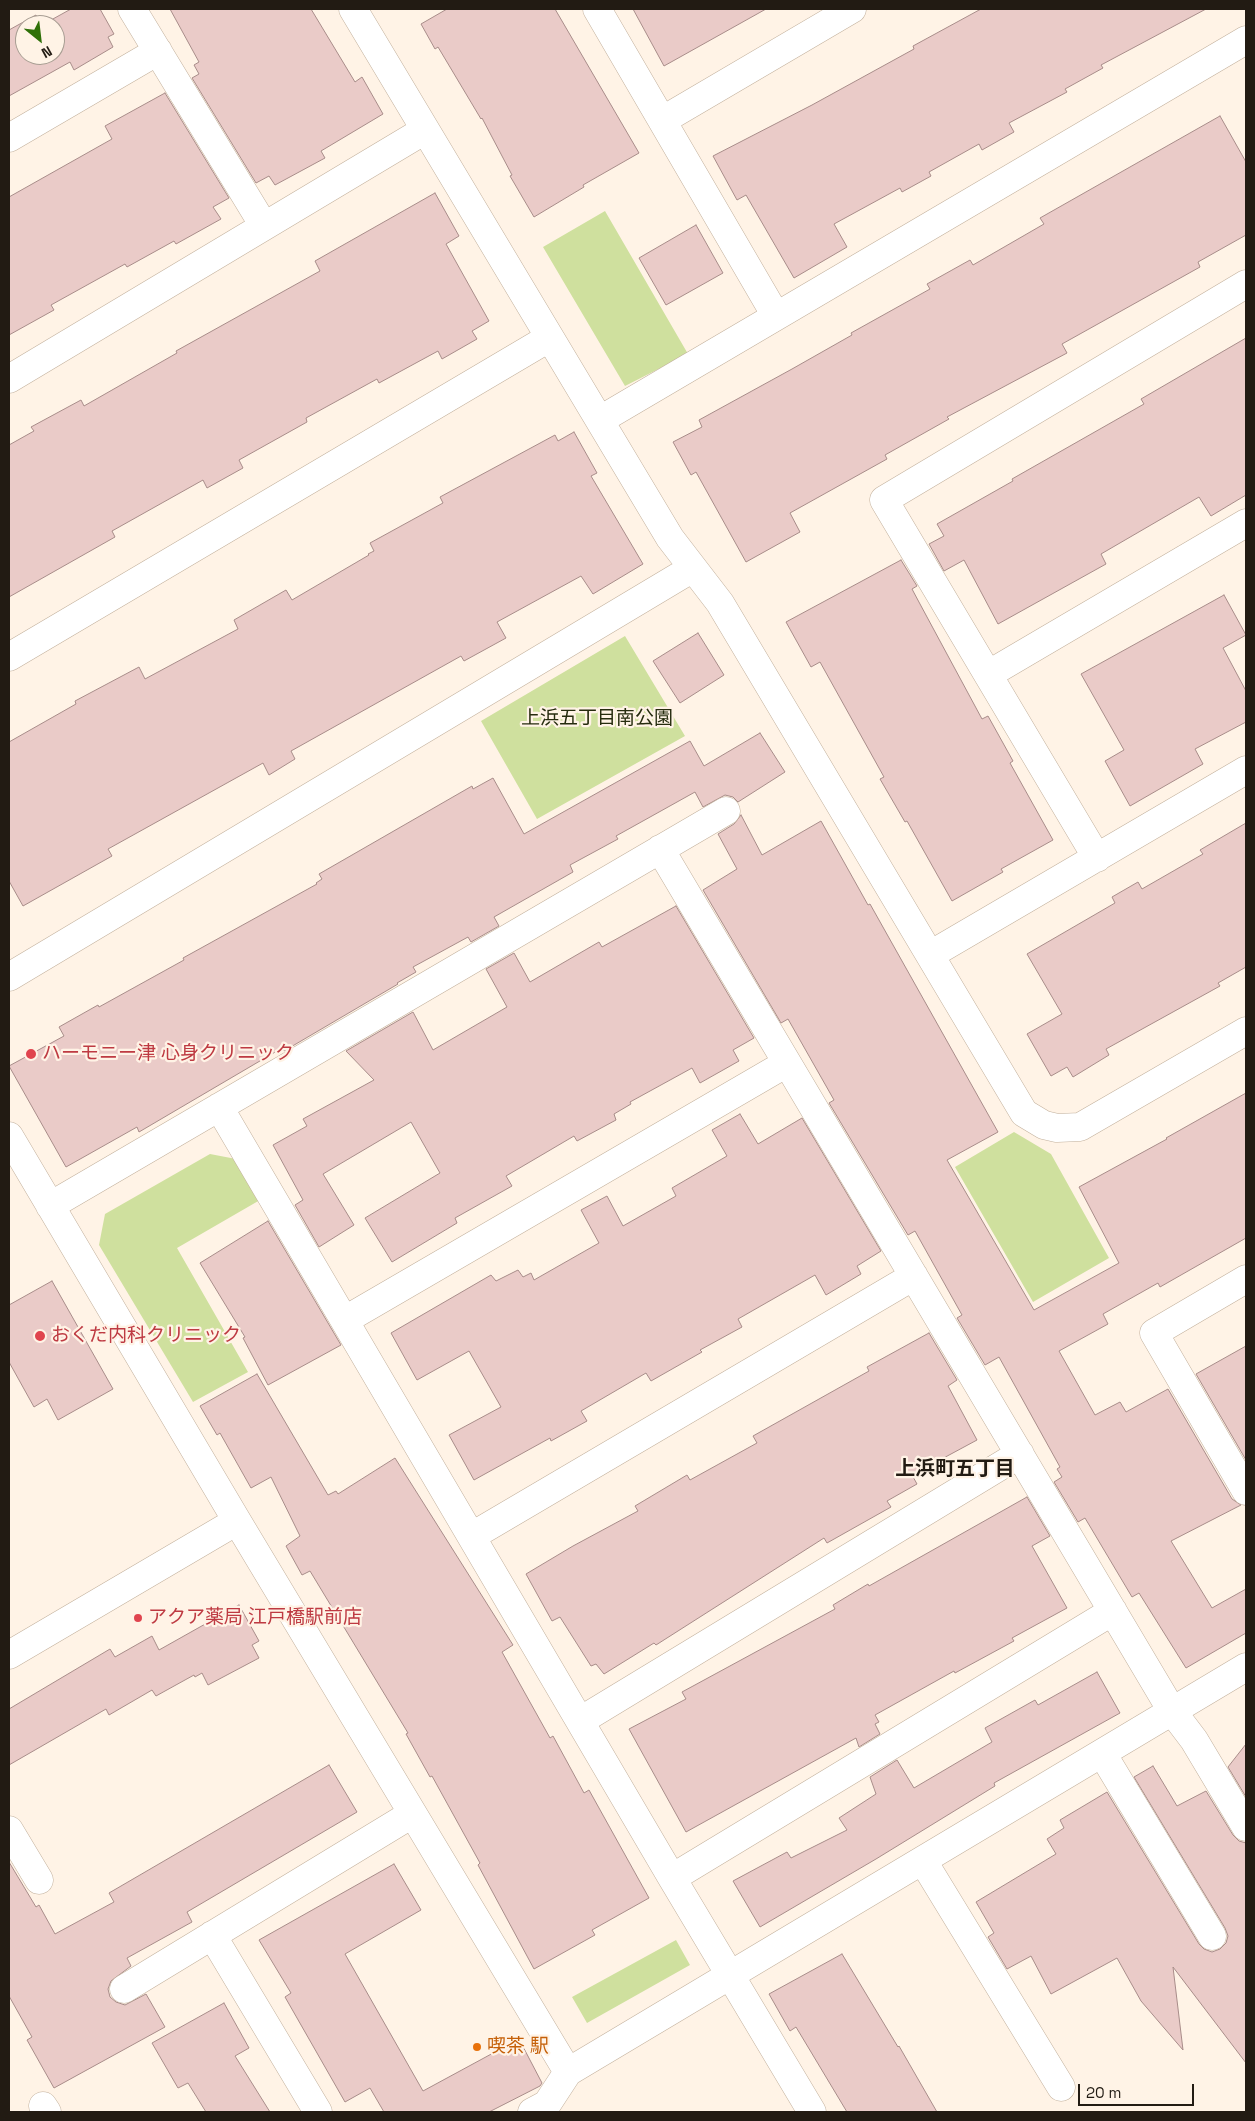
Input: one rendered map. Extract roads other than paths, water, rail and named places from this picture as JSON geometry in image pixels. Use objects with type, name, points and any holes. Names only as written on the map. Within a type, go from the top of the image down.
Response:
[{"type":"street","points":[[132,9],[264,226]]},
{"type":"street","points":[[353,9],[670,538],[720,603],[1024,1113],[1044,1125],[1057,1128],[1080,1127],[1246,1031]]},
{"type":"street","points":[[597,9],[664,120],[776,316]]},
{"type":"street","points":[[664,120],[852,9]]},
{"type":"street","points":[[600,420],[1246,40]]},
{"type":"street","points":[[9,138],[158,51]]},
{"type":"street","points":[[9,379],[425,130]]},
{"type":"street","points":[[1097,858],[884,500],[1246,284]]},
{"type":"street","points":[[9,657],[549,338]]},
{"type":"street","points":[[989,674],[1246,523]]},
{"type":"street","points":[[9,977],[694,568]]},
{"type":"street","points":[[930,955],[1246,770]]},
{"type":"street","points":[[50,1206],[726,811]]},
{"type":"street","points":[[660,849],[1172,1711],[1194,1740],[1246,1827]]},
{"type":"street","points":[[345,1320],[787,1062]]},
{"type":"street","points":[[219,1107],[672,1878],[812,2112]]},
{"type":"street","points":[[9,1136],[237,1521],[568,2072]]},
{"type":"street","points":[[472,1536],[914,1276]]},
{"type":"street","points":[[1246,1279],[1154,1333],[1246,1490]]},
{"type":"street","points":[[580,1721],[1020,1454]]},
{"type":"street","points":[[9,1655],[237,1521]]},
{"type":"street","points":[[672,1878],[1113,1611]]},
{"type":"street","points":[[532,2112],[547,2104],[568,2072],[1246,1667]]},
{"type":"street","points":[[1102,1753],[1212,1936]]},
{"type":"street","points":[[124,1989],[412,1814]]},
{"type":"street","points":[[9,1830],[39,1880]]},
{"type":"street","points":[[923,1861],[1061,2087]]},
{"type":"street","points":[[212,1935],[318,2112]]},
{"type":"place","name":"ハーモニー津 心身クリニック","points":[[31,1054]]},
{"type":"place","name":"おくだ内科クリニック","points":[[40,1336]]},
{"type":"place","name":"アクア薬局 江戸橋駅前店","points":[[138,1618]]},
{"type":"place","name":"喫茶 駅","points":[[477,2047]]},
{"type":"district","name":"上浜町五丁目","points":[[955,1470]]},
{"type":"park label","name":"上浜五丁目南公園","points":[[597,719]]}]
